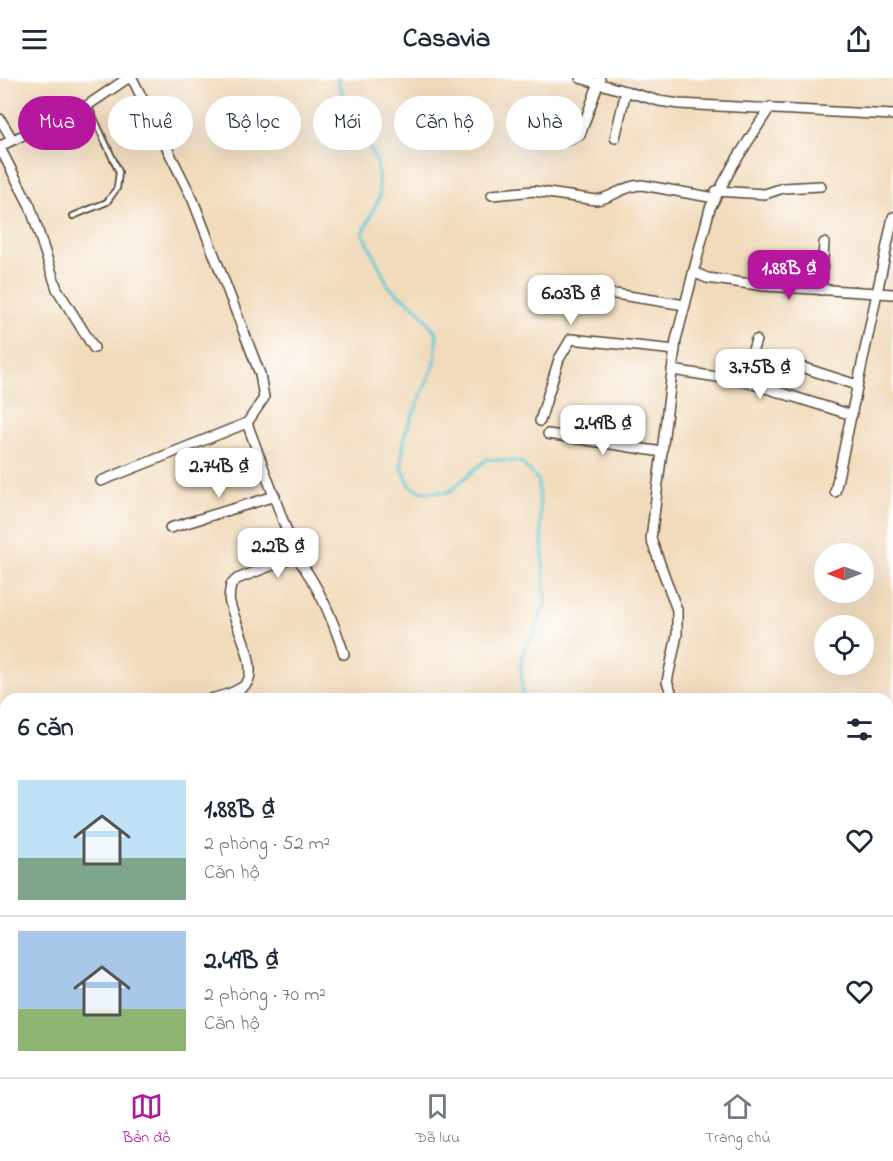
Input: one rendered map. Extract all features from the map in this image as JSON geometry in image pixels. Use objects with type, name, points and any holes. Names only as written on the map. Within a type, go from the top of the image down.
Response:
[{"type":"street","points":[[580,78],[600,81],[659,101],[679,104],[770,107],[893,116]]},
{"type":"street","points":[[96,100],[126,79],[193,200],[260,374],[264,398],[246,423],[101,481]]},
{"type":"street","points":[[583,127],[600,81]]},
{"type":"street","points":[[615,138],[626,91]]},
{"type":"street","points":[[672,693],[667,682],[677,635],[677,610],[651,539],[675,350],[693,272],[717,193],[770,107]]},
{"type":"street","points":[[0,119],[12,139]]},
{"type":"street","points":[[18,136],[0,147],[30,206],[57,289],[94,348]]},
{"type":"street","points":[[492,195],[534,190],[596,200],[605,199],[632,185],[717,193],[765,194],[783,188],[821,186]]},
{"type":"street","points":[[835,492],[893,218]]},
{"type":"street","points":[[821,290],[824,243]]},
{"type":"street","points":[[693,272],[707,278],[821,290],[893,294]]},
{"type":"street","points":[[615,294],[685,305]]},
{"type":"street","points":[[540,421],[559,359],[571,339],[675,350]]},
{"type":"street","points":[[742,381],[756,340]]},
{"type":"street","points":[[792,364],[857,385]]},
{"type":"street","points":[[672,370],[742,381],[852,415]]},
{"type":"street","points":[[246,423],[296,556],[316,582],[331,614],[344,654]]},
{"type":"street","points":[[548,434],[662,452]]},
{"type":"street","points":[[170,528],[275,496]]},
{"type":"street","points":[[232,693],[246,684],[251,674],[249,658],[229,601],[231,585],[237,579],[296,556]]},
{"type":"lane","points":[[73,216],[107,202],[117,188],[119,172],[96,122]]},
{"type":"waterway","points":[[338,78],[339,85],[377,162],[380,196],[363,233],[389,287],[418,309],[437,334],[435,363],[405,433],[401,466],[410,485],[422,492],[449,492],[487,459],[521,462],[538,480],[546,601],[533,636],[521,656],[522,693]]}]
